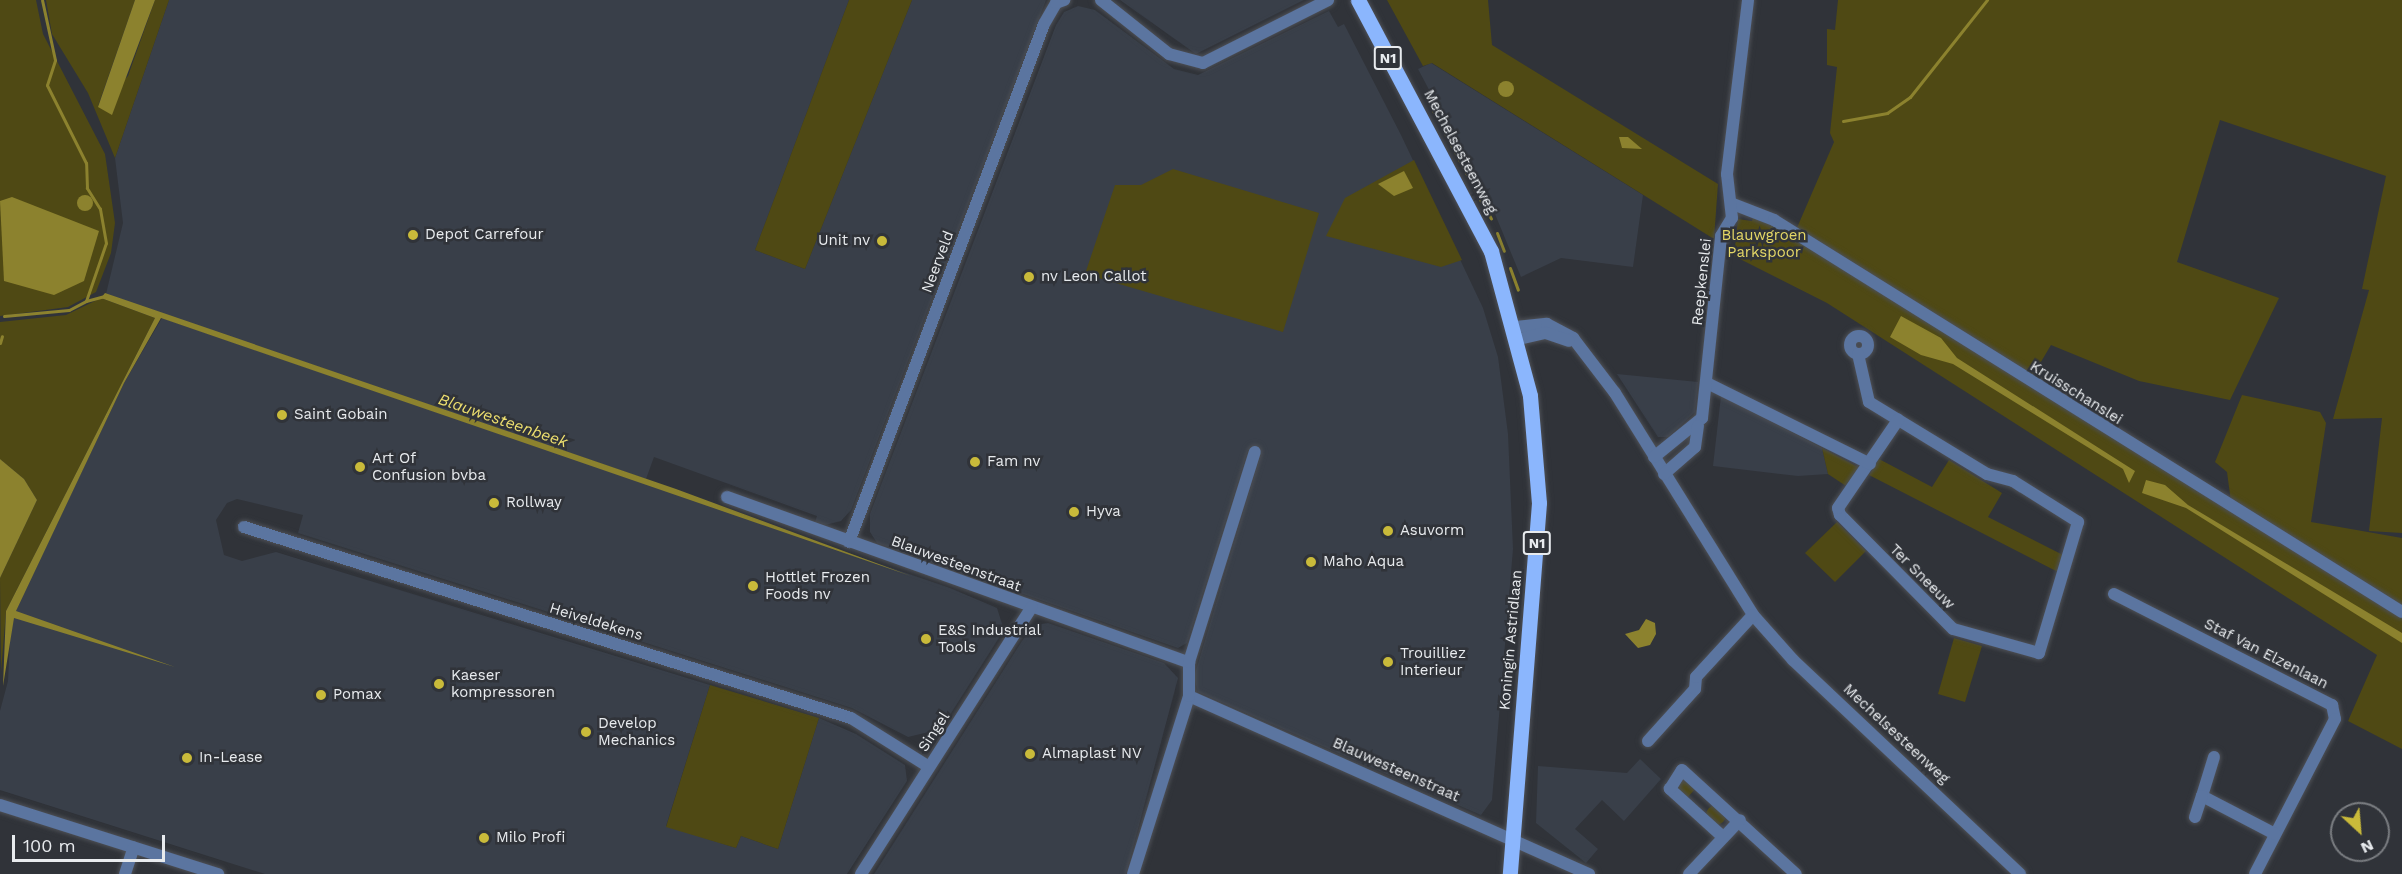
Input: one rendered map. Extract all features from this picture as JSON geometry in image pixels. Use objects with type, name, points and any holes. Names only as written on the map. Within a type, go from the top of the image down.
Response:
[{"type":"main road","name":"Mechelsesteenweg","points":[[1358,0],[1481,229],[1517,333]]},
{"type":"main road","name":"Koningin Astridlaan","points":[[1510,874],[1539,503],[1530,396],[1517,333]]},
{"type":"street","name":"Neerveld","points":[[849,542],[1044,24],[1056,3],[1064,0]]},
{"type":"street","points":[[1101,0],[1169,54],[1203,63],[1328,0]]},
{"type":"street","points":[[1733,204],[1727,174],[1748,0]]},
{"type":"street","name":"Reepkenslei","points":[[1664,474],[1695,447],[1707,383],[1721,236],[1733,204]]},
{"type":"street","name":"Kruisschanslei","points":[[1733,204],[1774,220],[2402,612]]},
{"type":"street","name":"Mechelsesteenweg","points":[[1517,333],[1547,324],[1580,346],[1654,457],[1753,615],[1809,676],[2020,874]]},
{"type":"street","points":[[1858,354],[1866,399],[1898,420]]},
{"type":"street","points":[[1707,383],[1870,464]]},
{"type":"street","name":"Ter Sneeuw","points":[[1898,420],[2078,522],[2056,606],[2039,653],[1951,628],[1839,513],[1870,464],[1898,420]]},
{"type":"street","points":[[1654,457],[1698,426]]},
{"type":"street","points":[[1133,874],[1189,696],[1189,662],[1255,452]]},
{"type":"street","name":"Blauwesteenstraat","points":[[727,496],[849,542],[1189,662]]},
{"type":"street","name":"Heiveldekens","points":[[244,527],[851,718],[929,767]]},
{"type":"street","name":"Staf Van Elzenlaan","points":[[2114,594],[2332,705],[2335,719],[2255,874]]},
{"type":"street","name":"Singel","points":[[861,874],[1032,607]]},
{"type":"street","points":[[1648,741],[1695,689],[1696,677],[1753,615]]},
{"type":"street","name":"Blauwesteenstraat","points":[[1189,696],[1514,838],[1589,874]]},
{"type":"street","points":[[2195,817],[2214,757]]},
{"type":"street","points":[[1723,837],[1670,789],[1682,770],[1740,820],[1796,874]]},
{"type":"street","points":[[2202,796],[2275,834]]},
{"type":"street","points":[[0,805],[218,874]]},
{"type":"street","points":[[1689,874],[1740,820]]},
{"type":"street","points":[[125,874],[134,847]]},
{"type":"shaded area","points":[[135,0],[155,0],[112,115],[98,107]]},
{"type":"shaded area","points":[[169,0],[849,0],[755,250],[805,269],[912,0],[1046,0],[851,510],[841,521],[825,525],[815,522],[817,516],[654,457],[646,479],[106,294],[123,223],[115,158]]},
{"type":"shaded area","points":[[1120,0],[1304,0],[1196,54]]},
{"type":"shaded area","points":[[1078,6],[1095,10],[1174,69],[1198,75],[1329,11],[1338,27],[1344,24],[1401,135],[1483,308],[1498,357],[1508,434],[1513,549],[1492,800],[1481,815],[1198,692],[1194,677],[1261,453],[1248,450],[1187,643],[1178,648],[877,543],[870,532],[870,514],[1056,25],[1064,12]]},
{"type":"shaded area","points":[[1431,63],[1643,195],[1633,267],[1561,258],[1521,277],[1495,214],[1418,69]]},
{"type":"shaded area","points":[[1506,81],[1512,83],[1514,89],[1512,95],[1506,97],[1500,95],[1498,89],[1500,83]]},
{"type":"shaded area","points":[[1619,137],[1628,137],[1642,149],[1622,148]]},
{"type":"shaded area","points":[[1404,171],[1413,188],[1394,196],[1378,184]]},
{"type":"shaded area","points":[[85,195],[93,203],[85,211],[77,203]]},
{"type":"shaded area","points":[[12,197],[99,231],[84,281],[54,295],[4,281],[0,201]]},
{"type":"shaded area","points":[[105,293],[676,489],[911,576],[161,318],[124,383],[16,611],[175,667],[14,618],[3,686],[6,611],[155,318],[101,298]]},
{"type":"shaded area","points":[[1901,316],[1941,338],[1957,358],[2135,471],[2129,483],[2123,469],[1953,364],[1921,355],[1890,337]]},
{"type":"shaded area","points":[[162,318],[950,588],[997,608],[1004,630],[941,729],[908,737],[852,708],[298,533],[303,515],[237,499],[227,503],[216,520],[224,555],[242,561],[276,552],[710,685],[666,826],[736,848],[741,836],[778,849],[819,718],[856,734],[905,765],[907,781],[847,874],[265,874],[0,790],[0,711],[8,681],[11,620],[124,383]]},
{"type":"shaded area","points":[[1617,374],[1698,382],[1695,412],[1668,437],[1658,437]]},
{"type":"shaded area","points":[[1721,396],[1822,448],[1828,474],[1798,476],[1713,466]]},
{"type":"shaded area","points":[[0,459],[24,479],[37,500],[0,578]]},
{"type":"shaded area","points":[[2146,480],[2165,485],[2188,505],[2402,633],[2402,643],[2186,508],[2142,493]]},
{"type":"shaded area","points":[[1646,619],[1655,623],[1656,634],[1650,645],[1638,648],[1625,634],[1639,630]]},
{"type":"shaded area","points":[[1048,623],[1164,663],[1178,678],[1126,874],[874,874],[1022,641],[1035,625]]},
{"type":"shaded area","points":[[1640,759],[1661,779],[1624,821],[1602,800],[1575,829],[1598,849],[1586,863],[1536,823],[1538,766],[1627,773]]},
{"type":"green space","points":[[0,0],[36,0],[43,34],[105,154],[115,223],[111,253],[96,292],[68,307],[0,316]]},
{"type":"green space","points":[[46,0],[135,0],[98,106],[128,76],[155,0],[169,0],[115,158],[88,93],[52,34]]},
{"type":"green space","points":[[849,0],[912,0],[805,269],[755,250]]},
{"type":"green space","name":"Blauwgroen Parkspoor","points":[[1387,0],[1488,0],[1492,45],[1718,184],[1714,239],[1432,63],[1423,66]]},
{"type":"green space","points":[[1838,0],[2402,0],[2402,533],[2369,531],[2382,418],[2333,419],[2369,290],[2362,289],[2386,176],[2220,120],[2177,262],[2279,298],[2230,400],[2139,381],[2051,345],[2032,377],[1796,230],[1834,142],[1830,133],[1837,67],[1827,65],[1827,29],[1835,30]]},
{"type":"green space","points":[[1414,160],[1462,260],[1441,267],[1326,236],[1345,198]]},
{"type":"green space","points":[[1173,169],[1319,213],[1283,332],[1085,274],[1115,185],[1141,185]]},
{"type":"green space","name":"Blauwgroen Parkspoor","points":[[1755,210],[2402,612],[2402,749],[2348,721],[2377,655],[1827,303],[1734,256],[1738,219],[1752,221]]},
{"type":"green space","points":[[101,298],[155,318],[6,611],[1,672],[0,578],[37,500],[24,479],[0,459],[0,322],[66,315]]},
{"type":"green space","points":[[2242,395],[2320,412],[2326,423],[2311,522],[2402,538],[2402,606],[2231,502],[2227,472],[2215,462]]},
{"type":"green space","points":[[1822,448],[1860,468],[1849,488],[1828,474]]},
{"type":"green space","points":[[1879,459],[1932,487],[1949,460],[2002,493],[1988,517],[2063,555],[2058,572],[1869,475]]},
{"type":"green space","points":[[1837,522],[1866,551],[1835,582],[1805,553]]},
{"type":"green space","points":[[1954,638],[1982,646],[1965,702],[1938,694]]},
{"type":"green space","points":[[710,685],[819,718],[778,849],[741,836],[736,848],[666,827]]},
{"type":"green space","points":[[1685,777],[1697,787],[1687,798],[1677,788]]},
{"type":"green space","points":[[1716,805],[1723,808],[1726,815],[1723,822],[1716,825],[1709,822],[1706,815],[1709,808]]},
{"type":"waterway","points":[[4,316],[69,310],[86,301],[106,243],[100,209],[87,188],[86,163],[47,85],[55,60],[42,0]]},
{"type":"waterway","points":[[1843,121],[1887,113],[1910,97],[1987,0]]},
{"type":"waterway","points":[[1427,99],[1471,182]]},
{"type":"waterway","points":[[1474,189],[1491,219]]},
{"type":"waterway","points":[[1497,233],[1504,251]]},
{"type":"waterway","points":[[1510,268],[1518,290]]},
{"type":"waterway","name":"Blauwesteenbeek","points":[[86,301],[105,296]]},
{"type":"waterway","points":[[0,343],[2,336]]},
{"type":"place","name":"Depot Carrefour","points":[[413,235]]},
{"type":"place","name":"Unit nv","points":[[882,241]]},
{"type":"place","name":"nv Leon Callot","points":[[1029,277]]},
{"type":"place","name":"Saint Gobain","points":[[282,415]]},
{"type":"place","name":"Fam nv","points":[[975,462]]},
{"type":"place","name":"Art Of Confusion bvba","points":[[360,467]]},
{"type":"place","name":"Rollway","points":[[494,503]]},
{"type":"place","name":"Hyva","points":[[1074,512]]},
{"type":"place","name":"Asuvorm","points":[[1388,531]]},
{"type":"place","name":"Maho Aqua","points":[[1311,562]]},
{"type":"place","name":"Hottlet Frozen Foods nv","points":[[753,586]]},
{"type":"place","name":"E&S Industrial Tools","points":[[926,639]]},
{"type":"place","name":"Trouilliez Interieur","points":[[1388,662]]},
{"type":"place","name":"Kaeser kompressoren","points":[[439,684]]},
{"type":"place","name":"Pomax","points":[[321,695]]},
{"type":"place","name":"Develop Mechanics","points":[[586,732]]},
{"type":"place","name":"Almaplast NV","points":[[1030,754]]},
{"type":"place","name":"In-Lease","points":[[187,758]]},
{"type":"place","name":"Milo Profi","points":[[484,838]]}]
